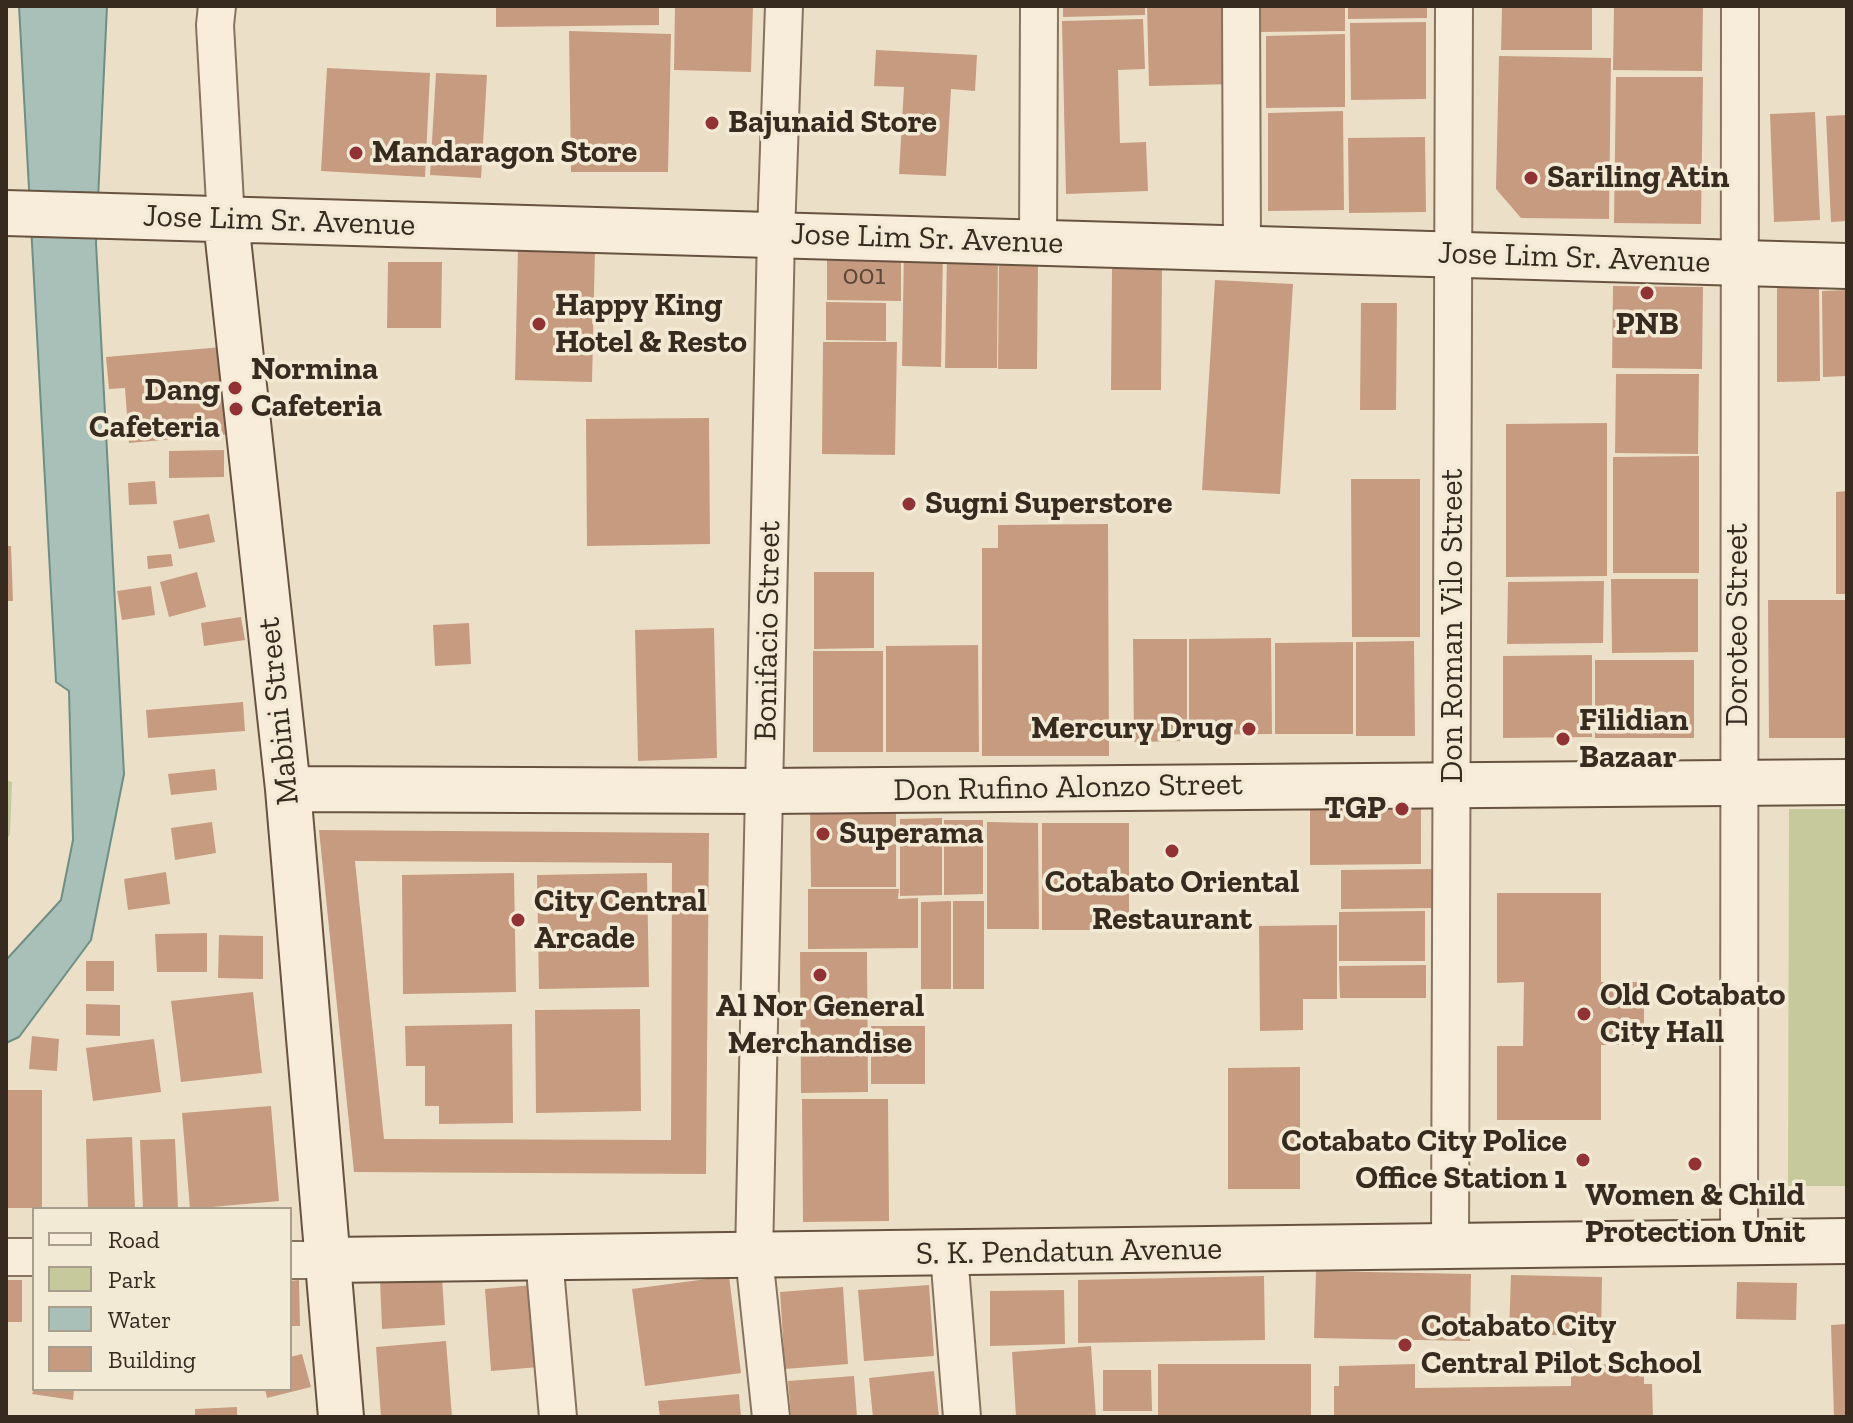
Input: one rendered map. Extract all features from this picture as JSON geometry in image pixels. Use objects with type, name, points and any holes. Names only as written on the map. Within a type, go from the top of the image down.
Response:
[{"type":"street","name":"Mabini Street","points":[[217,6],[215,25],[226,221],[288,789],[309,1260],[341,1417]]},
{"type":"street","name":"Bonifacio Street","points":[[771,1417],[754,1256],[776,234],[784,6]]},
{"type":"street","points":[[1038,242],[1039,6]]},
{"type":"street","points":[[1241,6],[1242,248]]},
{"type":"street","name":"Don Roman Vilo Street","points":[[1450,1247],[1454,6]]},
{"type":"street","name":"Doroteo Street","points":[[1739,1243],[1740,6]]},
{"type":"street","name":"Jose Lim Sr. Avenue","points":[[6,213],[1847,266]]},
{"type":"street","name":"Don Rufino Alonzo Street","points":[[288,789],[765,791],[1847,782]]},
{"type":"street","name":"S. K. Pendatun Avenue","points":[[309,1260],[1847,1241]]},
{"type":"street","points":[[949,1254],[962,1417]]},
{"type":"street","points":[[6,1257],[32,1257]]},
{"type":"street","points":[[544,1258],[558,1417]]},
{"type":"green space","points":[[6,780],[12,782],[10,834],[6,841]]},
{"type":"green space","points":[[1789,809],[1847,809],[1847,1186],[1788,1186]]},
{"type":"water","points":[[19,6],[107,6],[96,243],[124,774],[91,940],[19,1037],[6,1043],[6,960],[61,900],[73,840],[69,691],[56,682]]},
{"type":"building","points":[[496,6],[659,6],[659,25],[496,27]]},
{"type":"building","points":[[675,6],[753,6],[751,72],[674,70]]},
{"type":"building","points":[[1063,6],[1145,6],[1145,15],[1063,17]]},
{"type":"building","points":[[1147,6],[1231,6],[1233,84],[1149,86]]},
{"type":"building","points":[[1260,6],[1345,6],[1345,31],[1260,32]]},
{"type":"building","points":[[1348,6],[1427,6],[1427,18],[1348,19]]},
{"type":"building","points":[[1502,6],[1592,6],[1592,50],[1501,50]]},
{"type":"building","points":[[1614,6],[1703,6],[1702,71],[1613,70]]},
{"type":"building","points":[[1143,19],[1145,69],[1118,70],[1120,143],[1146,142],[1148,191],[1066,194],[1062,21]]},
{"type":"building","points":[[1426,22],[1426,99],[1351,100],[1350,23]]},
{"type":"building","points":[[569,31],[671,34],[668,172],[571,172]]},
{"type":"building","points":[[1345,34],[1345,107],[1266,108],[1266,36]]},
{"type":"building","points":[[876,50],[977,55],[975,91],[951,89],[946,176],[899,174],[904,87],[874,86]]},
{"type":"building","points":[[1499,56],[1611,58],[1609,219],[1521,218],[1496,189]]},
{"type":"building","points":[[327,68],[430,73],[425,177],[321,171]]},
{"type":"building","points":[[436,73],[487,75],[481,178],[430,175]]},
{"type":"building","points":[[1616,77],[1703,77],[1701,224],[1614,223]]},
{"type":"building","points":[[1343,111],[1344,210],[1268,211],[1268,113]]},
{"type":"building","points":[[1815,112],[1820,220],[1774,222],[1770,114]]},
{"type":"building","points":[[1847,115],[1847,221],[1831,222],[1826,116]]},
{"type":"building","points":[[1425,137],[1426,212],[1349,213],[1348,138]]},
{"type":"building","points":[[518,247],[595,249],[592,382],[515,380]]},
{"type":"building","points":[[904,249],[943,250],[941,367],[902,366]]},
{"type":"building","points":[[827,251],[901,252],[901,301],[827,300]]},
{"type":"building","points":[[947,253],[998,253],[997,368],[945,368]]},
{"type":"building","points":[[388,262],[442,262],[441,328],[387,328]]},
{"type":"building","points":[[1038,262],[1037,369],[998,369],[999,263]]},
{"type":"building","points":[[1112,269],[1162,269],[1161,390],[1111,390]]},
{"type":"building","points":[[1215,280],[1293,284],[1280,494],[1202,490]]},
{"type":"building","points":[[1613,286],[1703,287],[1702,369],[1612,368]]},
{"type":"building","points":[[1819,286],[1820,381],[1777,382],[1777,287]]},
{"type":"building","points":[[1847,290],[1847,376],[1823,377],[1822,291]]},
{"type":"building","points":[[826,302],[886,303],[886,341],[826,340]]},
{"type":"building","points":[[1361,303],[1397,303],[1396,410],[1360,410]]},
{"type":"building","points":[[823,342],[897,342],[895,455],[822,454]]},
{"type":"building","points":[[234,346],[242,433],[129,443],[125,388],[109,389],[106,357]]},
{"type":"building","points":[[1616,374],[1699,374],[1698,454],[1615,453]]},
{"type":"building","points":[[709,418],[710,544],[587,546],[586,419]]},
{"type":"building","points":[[1607,423],[1607,576],[1506,577],[1506,424]]},
{"type":"building","points":[[224,450],[224,477],[169,478],[169,451]]},
{"type":"building","points":[[1699,456],[1699,573],[1613,573],[1613,457]]},
{"type":"building","points":[[1351,479],[1420,479],[1420,637],[1352,637]]},
{"type":"building","points":[[155,481],[157,504],[129,505],[128,483]]},
{"type":"building","points":[[1847,491],[1847,594],[1836,594],[1836,492]]},
{"type":"building","points":[[209,514],[215,542],[179,549],[173,521]]},
{"type":"building","points":[[1108,524],[1109,756],[982,756],[982,548],[998,548],[998,525]]},
{"type":"building","points":[[6,546],[11,546],[13,601],[6,601]]},
{"type":"building","points":[[171,554],[173,566],[148,569],[147,556]]},
{"type":"building","points":[[197,572],[206,607],[169,617],[160,582]]},
{"type":"building","points":[[814,572],[874,572],[874,648],[814,649]]},
{"type":"building","points":[[1611,579],[1698,579],[1698,652],[1612,653]]},
{"type":"building","points":[[1604,581],[1603,643],[1507,644],[1508,582]]},
{"type":"building","points":[[151,586],[155,615],[122,620],[117,591]]},
{"type":"building","points":[[1768,600],[1847,600],[1847,738],[1769,738]]},
{"type":"building","points":[[241,617],[245,640],[204,646],[201,623]]},
{"type":"building","points":[[469,623],[471,664],[435,666],[433,625]]},
{"type":"building","points":[[714,628],[717,758],[638,761],[635,630]]},
{"type":"building","points":[[1271,638],[1272,734],[1189,735],[1189,639]]},
{"type":"building","points":[[1133,639],[1187,639],[1187,741],[1134,742]]},
{"type":"building","points":[[1414,641],[1415,736],[1356,736],[1356,642]]},
{"type":"building","points":[[1353,642],[1353,734],[1275,734],[1275,643]]},
{"type":"building","points":[[978,645],[979,752],[886,752],[886,646]]},
{"type":"building","points":[[813,651],[883,651],[883,752],[813,752]]},
{"type":"building","points":[[1592,655],[1592,737],[1503,738],[1503,656]]},
{"type":"building","points":[[1595,660],[1694,660],[1694,738],[1595,738]]},
{"type":"building","points":[[243,702],[245,731],[148,738],[146,710]]},
{"type":"building","points":[[215,769],[217,790],[171,795],[168,774]]},
{"type":"building","points":[[1421,798],[1421,864],[1310,865],[1310,799]]},
{"type":"building","points":[[810,806],[896,806],[896,887],[811,887]]},
{"type":"building","points":[[942,818],[942,895],[900,896],[900,819]]},
{"type":"building","points":[[944,820],[983,820],[983,894],[944,895]]},
{"type":"building","points":[[212,822],[216,853],[175,860],[171,828]]},
{"type":"building","points":[[987,822],[1038,823],[1039,929],[987,929]]},
{"type":"building","points":[[1042,823],[1129,823],[1129,930],[1042,930]]},
{"type":"building","points":[[319,830],[709,833],[706,1174],[354,1172]],"holes":[[[355,861],[672,863],[671,1140],[384,1139]]]},
{"type":"building","points":[[1435,869],[1435,908],[1341,909],[1341,870]]},
{"type":"building","points":[[166,872],[170,904],[128,910],[124,879]]},
{"type":"building","points":[[514,873],[516,992],[403,994],[402,875]]},
{"type":"building","points":[[647,873],[649,987],[539,989],[537,875]]},
{"type":"building","points":[[808,889],[899,889],[898,899],[918,898],[918,948],[808,949]]},
{"type":"building","name":"Old Cotabato City Hall","points":[[1497,893],[1601,893],[1601,982],[1644,982],[1644,1045],[1601,1045],[1601,1120],[1497,1120],[1497,1046],[1523,1046],[1524,982],[1497,983]]},
{"type":"building","points":[[951,901],[951,989],[921,989],[921,902]]},
{"type":"building","points":[[953,901],[984,901],[984,989],[953,989]]},
{"type":"building","points":[[1425,911],[1425,961],[1339,961],[1339,912]]},
{"type":"building","points":[[1337,925],[1337,999],[1303,999],[1303,1030],[1260,1031],[1259,926]]},
{"type":"building","points":[[207,933],[207,972],[157,972],[155,934]]},
{"type":"building","points":[[219,935],[263,936],[263,979],[218,978]]},
{"type":"building","points":[[800,952],[867,952],[868,1092],[801,1093]]},
{"type":"building","points":[[86,961],[114,961],[114,991],[86,991]]},
{"type":"building","points":[[1426,965],[1426,998],[1340,998],[1339,966]]},
{"type":"building","points":[[253,992],[262,1073],[181,1082],[171,1001]]},
{"type":"building","points":[[86,1004],[120,1005],[120,1036],[86,1035]]},
{"type":"building","points":[[640,1009],[641,1111],[536,1113],[535,1010]]},
{"type":"building","points":[[512,1024],[513,1123],[439,1124],[439,1106],[425,1106],[425,1066],[406,1066],[405,1026]]},
{"type":"building","points":[[871,1026],[925,1026],[925,1084],[871,1084]]},
{"type":"building","points":[[32,1036],[59,1039],[57,1071],[29,1069]]},
{"type":"building","points":[[154,1039],[161,1092],[93,1101],[86,1048]]},
{"type":"building","points":[[1300,1067],[1300,1189],[1228,1189],[1228,1068]]},
{"type":"building","points":[[6,1090],[42,1090],[42,1207],[6,1208]]},
{"type":"building","points":[[802,1099],[888,1099],[889,1221],[803,1222]]},
{"type":"building","points":[[271,1106],[279,1201],[190,1207],[182,1113]]},
{"type":"building","points":[[132,1137],[135,1207],[88,1207],[86,1139]]},
{"type":"building","points":[[175,1139],[178,1207],[143,1207],[140,1140]]},
{"type":"building","points":[[1316,1271],[1471,1274],[1470,1341],[1314,1338]]},
{"type":"building","points":[[1511,1275],[1602,1277],[1601,1336],[1509,1334]]},
{"type":"building","points":[[729,1276],[741,1373],[645,1386],[632,1289]]},
{"type":"building","points":[[1264,1276],[1265,1340],[1078,1343],[1078,1280]]},
{"type":"building","points":[[442,1277],[445,1325],[382,1329],[380,1280]]},
{"type":"building","points":[[6,1280],[22,1280],[22,1322],[6,1322]]},
{"type":"building","points":[[299,1280],[300,1326],[292,1326],[292,1281]]},
{"type":"building","points":[[1737,1282],[1797,1283],[1796,1320],[1736,1319]]},
{"type":"building","points":[[533,1285],[539,1367],[491,1371],[485,1289]]},
{"type":"building","points":[[929,1285],[934,1356],[864,1361],[858,1290]]},
{"type":"building","points":[[843,1287],[848,1364],[785,1369],[780,1292]]},
{"type":"building","points":[[1064,1290],[1065,1344],[990,1346],[990,1291]]},
{"type":"building","points":[[1847,1324],[1847,1417],[1834,1417],[1831,1325]]},
{"type":"building","points":[[446,1341],[452,1417],[381,1417],[376,1347]]},
{"type":"building","points":[[1091,1346],[1096,1417],[1016,1417],[1012,1352]]},
{"type":"building","points":[[302,1354],[311,1387],[267,1398],[265,1391],[292,1391],[292,1356]]},
{"type":"building","points":[[1158,1364],[1311,1364],[1311,1417],[1158,1417]]},
{"type":"building","points":[[1415,1364],[1415,1388],[1571,1386],[1571,1365],[1644,1364],[1644,1384],[1652,1384],[1653,1417],[1334,1417],[1334,1386],[1339,1386],[1339,1366]]},
{"type":"building","points":[[1103,1370],[1151,1370],[1152,1411],[1103,1411]]},
{"type":"building","points":[[934,1371],[939,1417],[873,1417],[869,1378]]},
{"type":"building","points":[[854,1376],[857,1417],[791,1417],[788,1381]]},
{"type":"building","points":[[33,1391],[74,1391],[73,1400],[32,1394]]},
{"type":"building","points":[[739,1394],[741,1417],[660,1417],[658,1401]]},
{"type":"building","points":[[237,1407],[237,1417],[195,1417],[195,1409]]},
{"type":"place","name":"Bajunaid Store","points":[[712,123]]},
{"type":"place","name":"Mandaragon Store","points":[[356,153]]},
{"type":"place","name":"Sariling Atin","points":[[1531,178]]},
{"type":"place","name":"PNB","points":[[1647,293]]},
{"type":"place","name":"Happy King Hotel & Resto","points":[[539,324]]},
{"type":"place","name":"Normina Cafeteria","points":[[235,388]]},
{"type":"place","name":"Dang Cafeteria","points":[[236,409]]},
{"type":"place","name":"Sugni Superstore","points":[[909,504]]},
{"type":"place","name":"Mercury Drug","points":[[1249,729]]},
{"type":"place","name":"Filidian Bazaar","points":[[1563,739]]},
{"type":"place","name":"TGP","points":[[1402,809]]},
{"type":"place","name":"Superama","points":[[823,834]]},
{"type":"place","name":"Cotabato Oriental Restaurant","points":[[1172,851]]},
{"type":"place","name":"City Central Arcade","points":[[518,920]]},
{"type":"place","name":"Al Nor General Merchandise","points":[[820,975]]},
{"type":"place","name":"Old Cotabato City Hall","points":[[1584,1014]]},
{"type":"place","name":"Cotabato City Police Office Station 1","points":[[1583,1160]]},
{"type":"place","name":"Women & Child Protection Unit","points":[[1695,1164]]},
{"type":"place","name":"Cotabato City Central Pilot School","points":[[1405,1345]]}]
